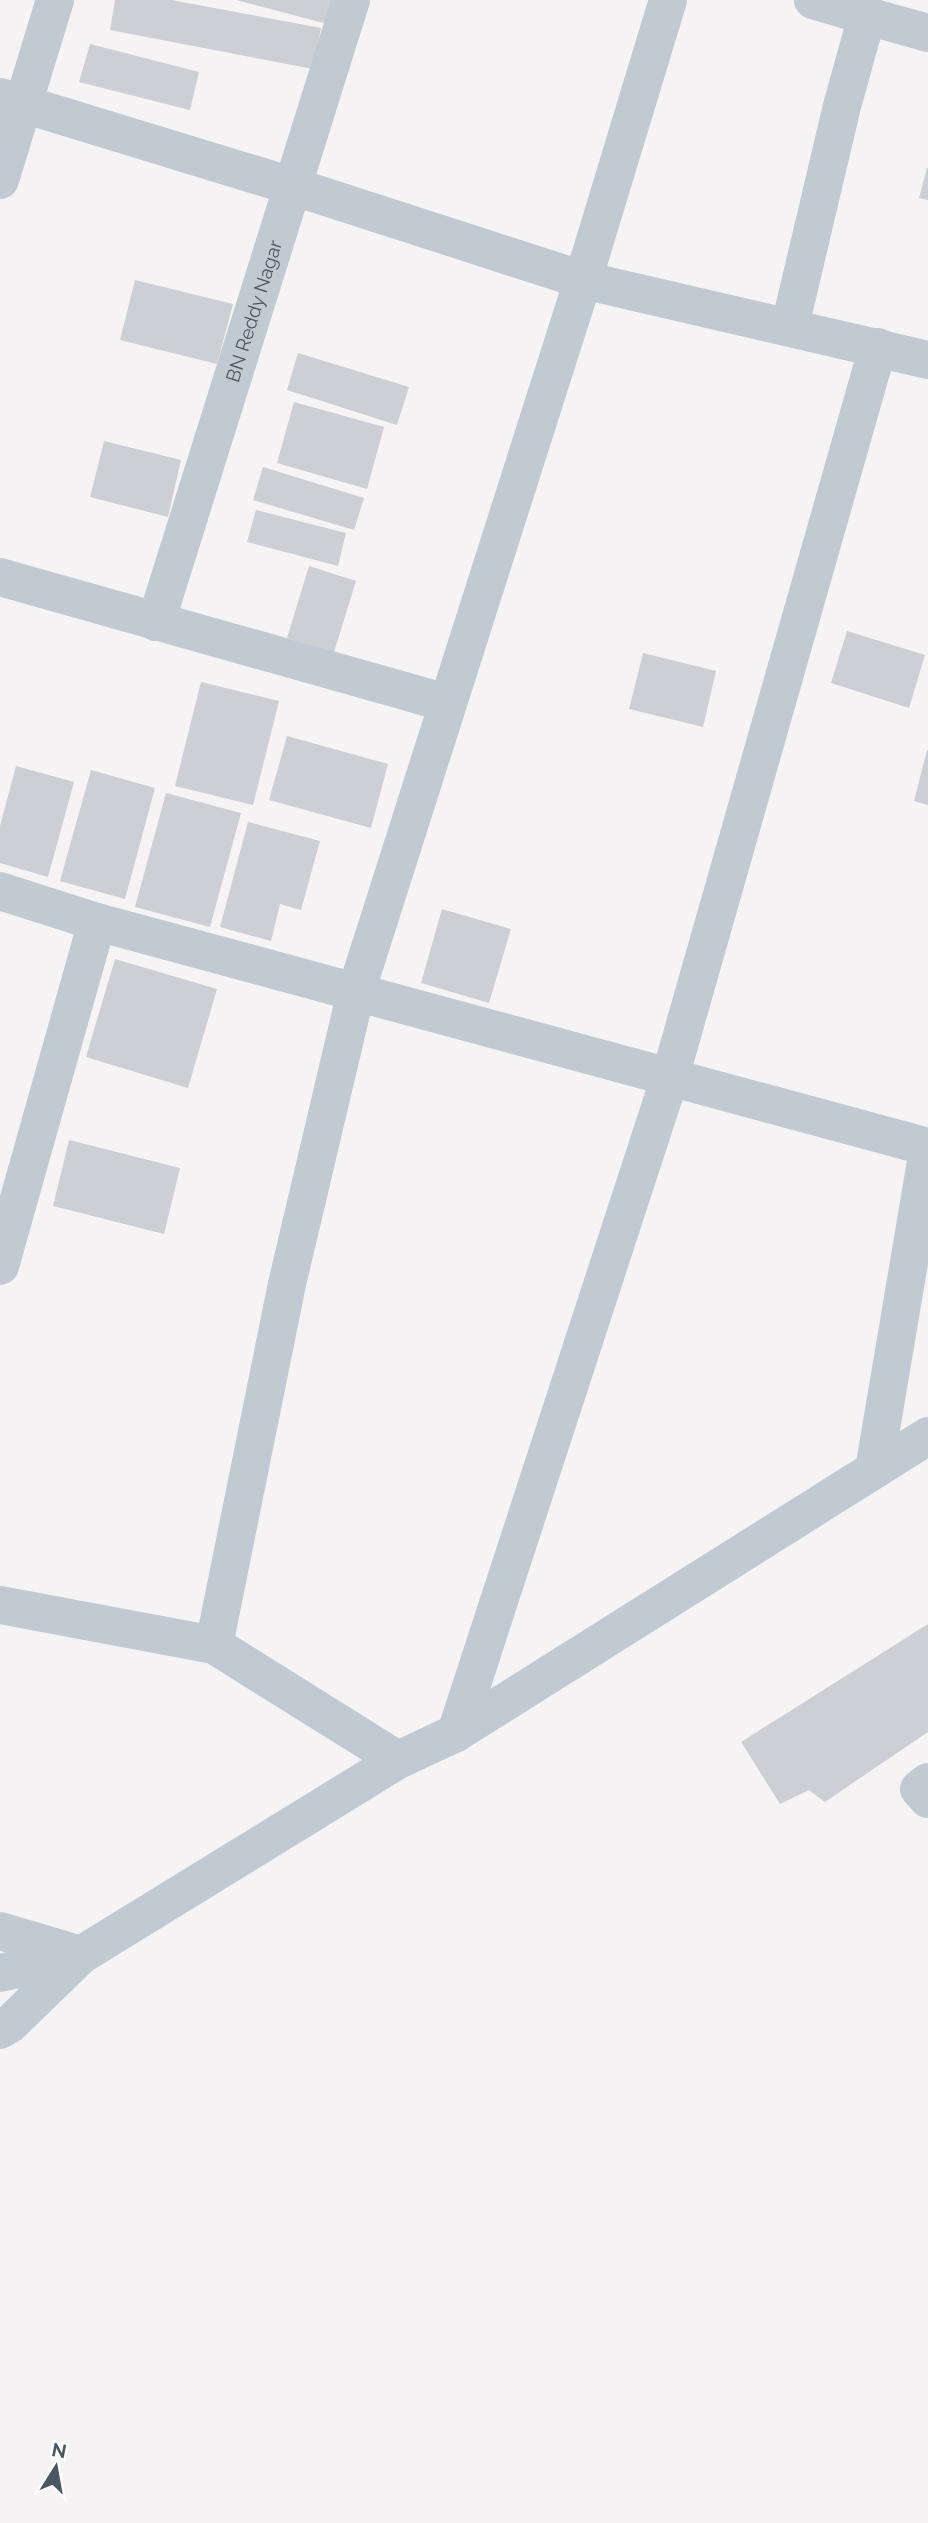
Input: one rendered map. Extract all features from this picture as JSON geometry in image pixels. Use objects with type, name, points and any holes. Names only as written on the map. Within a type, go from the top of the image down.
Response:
[{"type":"street","points":[[0,180],[11,101],[55,0]]},
{"type":"street","name":"BN Reddy Nagar","points":[[156,622],[351,0]]},
{"type":"street","points":[[214,1645],[287,1284],[356,992],[583,280],[668,0]]},
{"type":"street","points":[[813,0],[928,33]]},
{"type":"street","points":[[790,326],[842,106],[867,16]]},
{"type":"street","points":[[11,101],[292,186],[583,280],[928,359]]},
{"type":"street","points":[[456,1732],[670,1077],[878,347]]},
{"type":"street","points":[[0,577],[447,702]]},
{"type":"street","points":[[0,891],[97,922],[928,1148],[874,1470]]},
{"type":"street","points":[[0,1265],[97,922]]},
{"type":"street","points":[[0,2030],[10,2024],[81,1955],[398,1760],[456,1732],[928,1436]]},
{"type":"street","points":[[0,1605],[214,1645],[398,1760]]},
{"type":"street","points":[[928,1782],[919,1788],[928,1799]]},
{"type":"street","points":[[0,1931],[81,1955]]},
{"type":"street","points":[[0,1973],[81,1955]]},
{"type":"building","points":[[115,0],[171,0],[321,28],[313,69],[110,30]]},
{"type":"building","points":[[236,0],[341,0],[335,26]]},
{"type":"building","points":[[90,44],[199,72],[190,110],[79,82]]},
{"type":"building","points":[[928,168],[928,200],[919,198]]},
{"type":"building","points":[[135,280],[233,304],[217,364],[120,340]]},
{"type":"building","points":[[298,353],[409,387],[397,425],[287,390]]},
{"type":"building","points":[[294,402],[384,427],[367,489],[277,463]]},
{"type":"building","points":[[104,441],[181,460],[168,517],[90,497]]},
{"type":"building","points":[[263,467],[364,498],[354,530],[253,500]]},
{"type":"building","points":[[256,510],[346,533],[338,566],[247,542]]},
{"type":"building","points":[[309,566],[356,581],[334,652],[287,638]]},
{"type":"building","points":[[847,631],[925,655],[909,708],[831,683]]},
{"type":"building","points":[[643,653],[716,671],[703,727],[629,709]]},
{"type":"building","points":[[201,682],[279,701],[253,805],[175,786]]},
{"type":"building","points":[[287,736],[388,764],[371,828],[269,800]]},
{"type":"building","points":[[928,750],[928,805],[914,801]]},
{"type":"building","points":[[16,766],[74,782],[48,877],[0,863],[0,826]]},
{"type":"building","points":[[91,770],[155,788],[125,899],[60,881]]},
{"type":"building","points":[[166,793],[241,813],[210,927],[135,907]]},
{"type":"building","points":[[248,822],[320,841],[301,910],[280,904],[271,941],[220,927]]},
{"type":"building","points":[[442,909],[511,929],[489,1003],[421,983]]},
{"type":"building","points":[[115,959],[217,989],[188,1088],[86,1057]]},
{"type":"building","points":[[69,1140],[180,1168],[164,1234],[53,1206]]},
{"type":"building","points":[[928,1624],[928,1732],[825,1802],[809,1790],[780,1804],[741,1742]]}]
